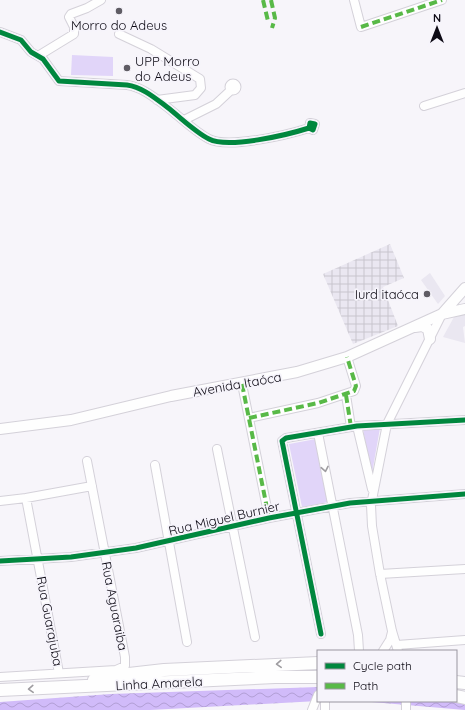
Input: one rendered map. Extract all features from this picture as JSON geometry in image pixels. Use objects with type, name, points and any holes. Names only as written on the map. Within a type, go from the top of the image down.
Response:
[{"type":"highway","points":[[62,687],[120,675],[145,672],[317,663]]},
{"type":"highway","name":"Linha Amarela","points":[[0,690],[275,677],[317,677]]},
{"type":"main road","points":[[442,314],[465,288]]},
{"type":"main road","name":"Avenida Itaóca","points":[[0,429],[71,420],[171,396],[242,384],[297,372],[347,357],[442,314],[465,309]]},
{"type":"main road","points":[[415,327],[422,326],[428,329],[430,339]]},
{"type":"street","points":[[38,56],[74,34],[74,27],[70,19],[71,14],[88,8],[101,0]]},
{"type":"street","points":[[354,0],[361,27],[442,0]]},
{"type":"street","points":[[0,32],[21,40],[31,52],[43,59],[59,81],[132,86],[157,100],[208,139],[217,141],[257,140],[279,137],[308,128]]},
{"type":"street","points":[[118,34],[151,49],[200,79],[201,88],[195,95],[157,100]]},
{"type":"street","points":[[184,120],[216,104],[231,90]]},
{"type":"street","points":[[424,106],[465,94]]},
{"type":"street","points":[[442,314],[387,424],[372,496],[371,519],[380,574],[392,631],[398,648],[465,640]]},
{"type":"street","points":[[249,418],[346,395],[354,391],[356,388],[347,357]]},
{"type":"street","points":[[242,384],[269,518]]},
{"type":"street","points":[[346,395],[372,496]]},
{"type":"street","points":[[321,634],[282,441],[286,438],[354,426],[465,420]]},
{"type":"street","points":[[318,433],[358,635],[359,650]]},
{"type":"street","points":[[217,449],[255,638]]},
{"type":"street","name":"Rua Aguaraiba","points":[[60,673],[121,669],[125,666],[125,657],[87,461]]},
{"type":"street","points":[[155,465],[187,642]]},
{"type":"street","points":[[0,501],[26,498],[92,486]]},
{"type":"street","name":"Rua Miguel Burnier","points":[[0,561],[38,560],[169,542],[269,518],[333,506],[372,496],[465,494]]},
{"type":"street","name":"Rua Guarajuba","points":[[26,498],[60,673]]},
{"type":"street","points":[[380,574],[465,569]]},
{"type":"street","points":[[384,650],[390,640],[392,631]]},
{"type":"street","points":[[0,677],[60,673]]},
{"type":"street","points":[[313,707],[317,697]]},
{"type":"shaded area","points":[[72,55],[113,57],[113,76],[71,75]]},
{"type":"shaded area","points":[[390,244],[404,278],[383,287],[398,326],[353,344],[323,274]]},
{"type":"shaded area","points":[[430,273],[445,296],[438,304],[421,280]]},
{"type":"shaded area","points":[[465,315],[465,326],[463,327],[465,343],[443,337],[454,317]]},
{"type":"shaded area","points":[[380,428],[372,473],[371,473],[363,429]]},
{"type":"shaded area","points":[[316,439],[329,502],[302,507],[289,444]]},
{"type":"water","points":[[317,687],[317,701],[150,710],[0,710],[0,702],[111,694]]},
{"type":"water","points":[[465,694],[465,710],[372,702],[457,702],[457,700]]},
{"type":"marked path","points":[[263,0],[268,21]]},
{"type":"marked path","points":[[271,0],[275,18],[272,28]]},
{"type":"marked path","points":[[361,27],[442,0]]},
{"type":"marked path","points":[[249,418],[318,403],[354,391],[356,386],[347,357]]},
{"type":"marked path","points":[[242,384],[269,518]]},
{"type":"marked path","points":[[346,395],[351,427]]},
{"type":"cycle path","points":[[0,32],[21,40],[31,52],[43,59],[59,81],[133,86],[143,90],[153,97],[204,136],[218,142],[243,142],[287,134],[309,128],[313,130],[315,124],[310,123],[309,128]]},
{"type":"cycle path","points":[[321,634],[282,441],[286,438],[357,426],[465,420]]},
{"type":"cycle path","points":[[0,561],[71,557],[136,548],[269,518],[350,503],[465,494]]},
{"type":"place","name":"Morro do Adeus","points":[[119,11]]},
{"type":"place","name":"UPP Morro do Adeus","points":[[127,68]]},
{"type":"place","name":"Iurd itaóca","points":[[427,294]]}]
